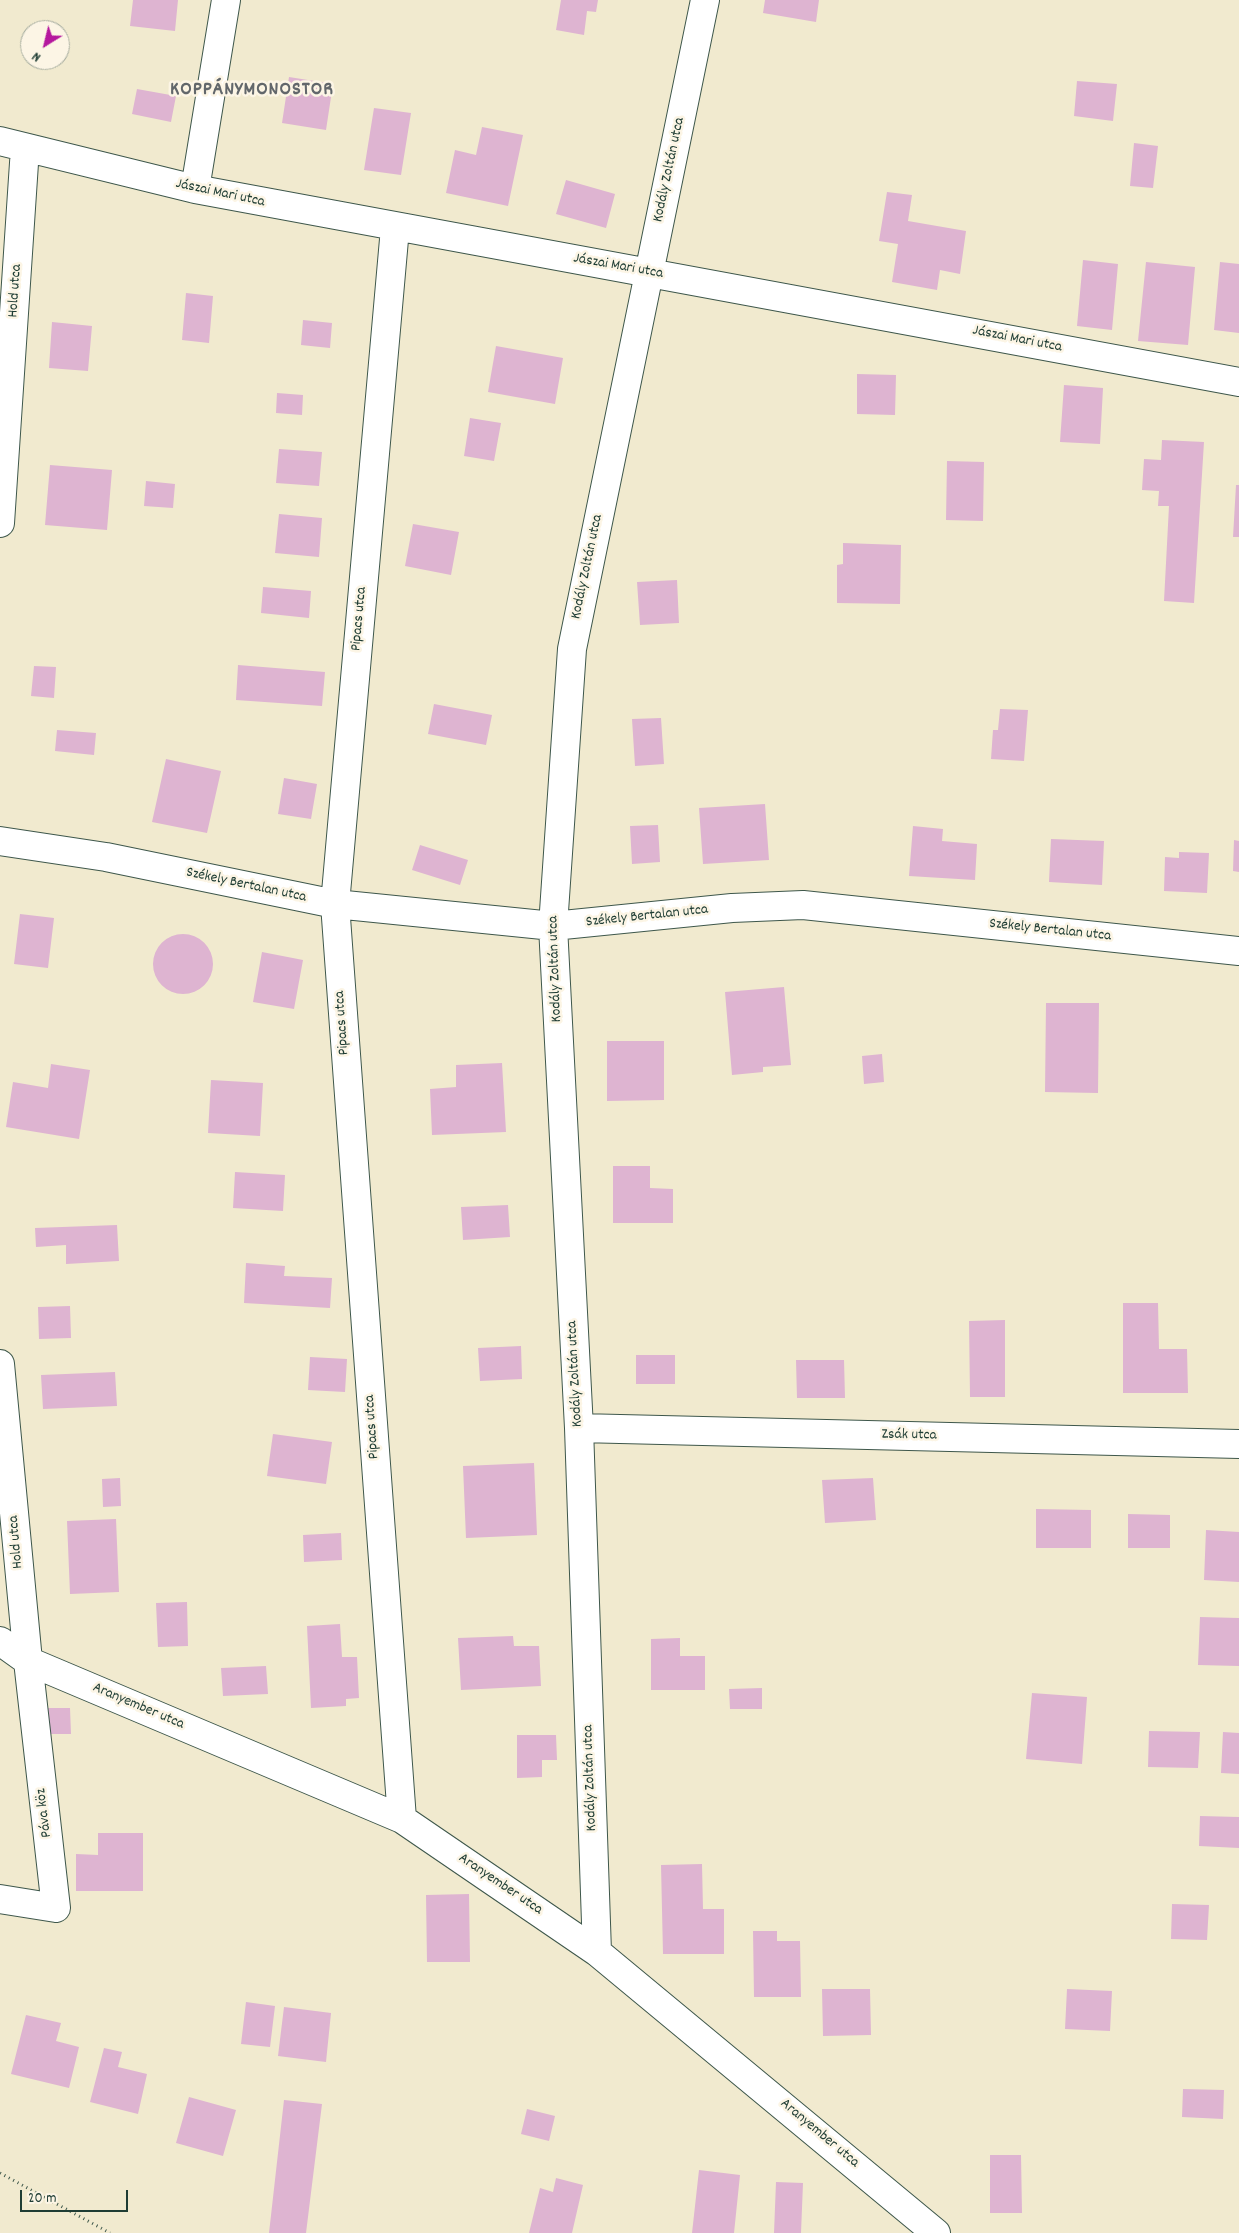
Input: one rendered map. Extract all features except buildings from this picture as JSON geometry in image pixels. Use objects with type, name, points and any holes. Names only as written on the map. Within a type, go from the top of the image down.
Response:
[{"type":"street","points":[[195,190],[226,0]]},
{"type":"street","name":"Kodály Zoltán utca","points":[[597,1952],[579,1428],[553,926],[572,649],[705,0]]},
{"type":"street","name":"Jászai Mari utca","points":[[13,145],[195,190],[1239,382]]},
{"type":"street","name":"Hold utca","points":[[0,523],[13,145]]},
{"type":"street","name":"Pipacs utca","points":[[395,228],[335,904],[402,1819]]},
{"type":"street","name":"Székely Bertalan utca","points":[[0,841],[106,857],[335,904],[553,926],[732,908],[803,905],[1239,951]]},
{"type":"street","name":"Hold utca","points":[[0,1364],[28,1661]]},
{"type":"street","name":"Zsák utca","points":[[579,1428],[1239,1444]]},
{"type":"street","name":"Aranyember utca","points":[[0,1641],[28,1661],[402,1819],[597,1952],[936,2233]]},
{"type":"street","name":"Páva köz","points":[[0,1899],[56,1908],[28,1661]]},
{"type":"path","points":[[0,2173],[110,2233]]},
{"type":"district","name":"KOPPÁNYMONOSTOR","points":[[252,91]]}]
